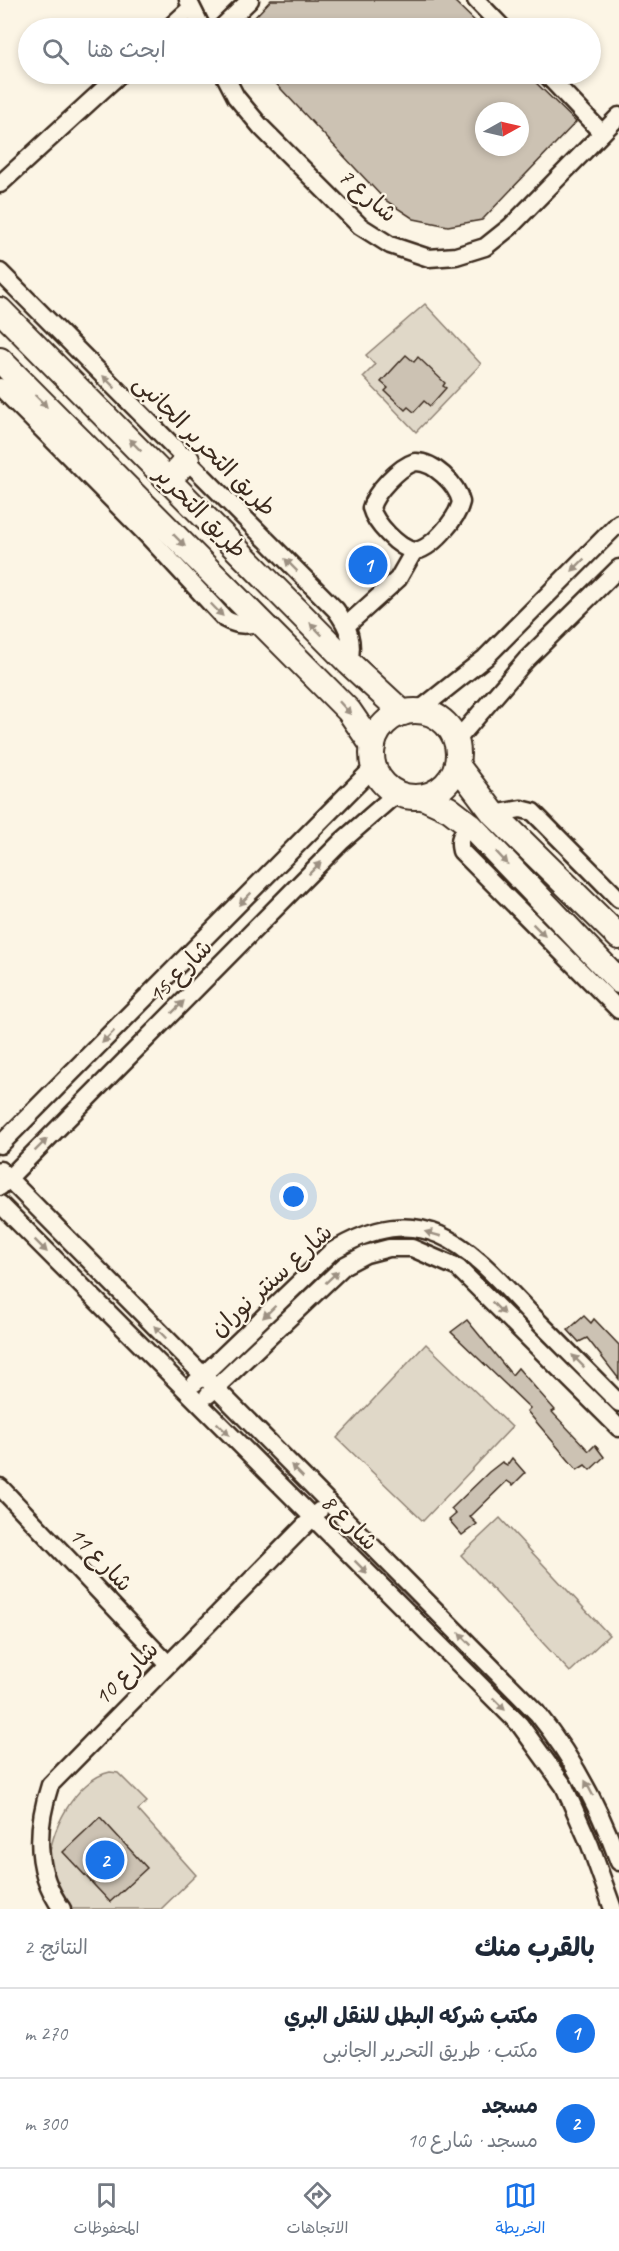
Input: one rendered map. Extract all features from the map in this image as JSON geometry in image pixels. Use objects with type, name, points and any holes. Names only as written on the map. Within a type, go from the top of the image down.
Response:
[{"type":"street","points":[[231,18],[249,0]]},
{"type":"street","points":[[476,0],[493,18]]},
{"type":"street","points":[[177,18],[189,4],[197,18]]},
{"type":"street","points":[[0,184],[109,84]]},
{"type":"street","name":"شارع 7","points":[[229,84],[236,97],[261,127],[360,226],[390,245],[429,258],[456,256],[485,247],[510,227],[619,116]]},
{"type":"street","points":[[555,84],[602,133]]},
{"type":"street","name":"طريق التحرير الجانبى","points":[[0,272],[336,610],[347,625]]},
{"type":"street","name":"طريق التحرير","points":[[0,310],[349,663],[410,712]]},
{"type":"street","name":"طريق التحرير","points":[[0,360],[349,711],[374,756]]},
{"type":"street","points":[[0,387],[147,535],[225,619],[236,625],[249,626],[260,622]]},
{"type":"street","points":[[169,480],[187,460]]},
{"type":"street","points":[[349,663],[352,650],[347,625],[398,579],[414,552],[427,547],[454,516],[460,502],[454,489],[434,467],[422,462],[415,462],[403,468],[376,497],[371,508],[375,519],[402,546],[414,552]]},
{"type":"street","points":[[619,523],[485,658],[410,712],[384,725],[374,756],[383,783],[397,794],[410,797],[432,794],[448,782],[456,753],[526,660],[619,568]]},
{"type":"street","points":[[410,712],[441,720],[456,753],[494,814],[619,937]]},
{"type":"street","name":"شارع 15","points":[[0,1145],[374,756]]},
{"type":"street","name":"شارع 15","points":[[3,1179],[342,841],[397,794]]},
{"type":"street","points":[[423,796],[449,809],[471,826],[619,981]]},
{"type":"street","points":[[494,814],[522,809],[533,812],[619,899]]},
{"type":"street","points":[[471,826],[461,834],[459,842],[461,851],[619,1010]]},
{"type":"street","name":"شارع 8","points":[[3,1179],[203,1375],[537,1713],[580,1773],[598,1806],[619,1862]]},
{"type":"street","name":"شارع 8","points":[[0,1204],[520,1725],[564,1786],[590,1845],[613,1909]]},
{"type":"street","name":"شارع سنتر نوران","points":[[186,1391],[331,1252],[354,1238],[371,1232],[407,1228],[434,1233],[472,1252],[619,1403]]},
{"type":"street","name":"شارع سنتر نوران","points":[[199,1404],[345,1265],[366,1254],[389,1248],[412,1248],[458,1268],[619,1428]]},
{"type":"street","name":"شارع 11","points":[[0,1487],[168,1664]]},
{"type":"street","name":"شارع 10","points":[[62,1909],[42,1870],[38,1842],[41,1813],[50,1785],[328,1502]]},
{"type":"shaded area","points":[[425,304],[481,364],[416,432],[363,377],[375,365],[366,355]]},
{"type":"shaded area","points":[[426,1344],[512,1427],[423,1521],[337,1438]]},
{"type":"shaded area","points":[[500,1518],[609,1635],[570,1672],[461,1555]]},
{"type":"shaded area","points":[[110,1772],[118,1773],[147,1802],[138,1810],[196,1875],[161,1909],[66,1909],[51,1876],[49,1865],[53,1838],[66,1809],[86,1785]]},
{"type":"building","points":[[271,0],[453,0],[472,18],[254,18]]},
{"type":"building","points":[[276,84],[537,84],[576,122],[482,220],[448,226],[414,219],[385,200]]},
{"type":"building","points":[[406,355],[414,362],[418,357],[445,383],[443,386],[446,388],[430,406],[424,401],[414,412],[408,407],[405,410],[385,391],[388,388],[381,382]]},
{"type":"building","points":[[584,1316],[591,1323],[594,1319],[619,1345],[619,1379],[587,1338],[579,1342],[568,1330]]},
{"type":"building","points":[[467,1320],[512,1375],[518,1368],[555,1410],[552,1412],[589,1451],[595,1445],[604,1457],[590,1470],[585,1465],[577,1470],[527,1411],[530,1408],[451,1332]]},
{"type":"building","points":[[512,1458],[525,1473],[513,1485],[507,1481],[470,1517],[477,1524],[462,1535],[449,1520],[456,1514],[451,1509],[489,1472],[502,1462],[507,1465]]},
{"type":"building","points":[[100,1817],[147,1868],[110,1902],[63,1852]]},
{"type":"place","name":"مكتب شركه البطل للنقل البري","points":[[368,565]]},
{"type":"place","name":"مسجد","points":[[105,1860]]}]
